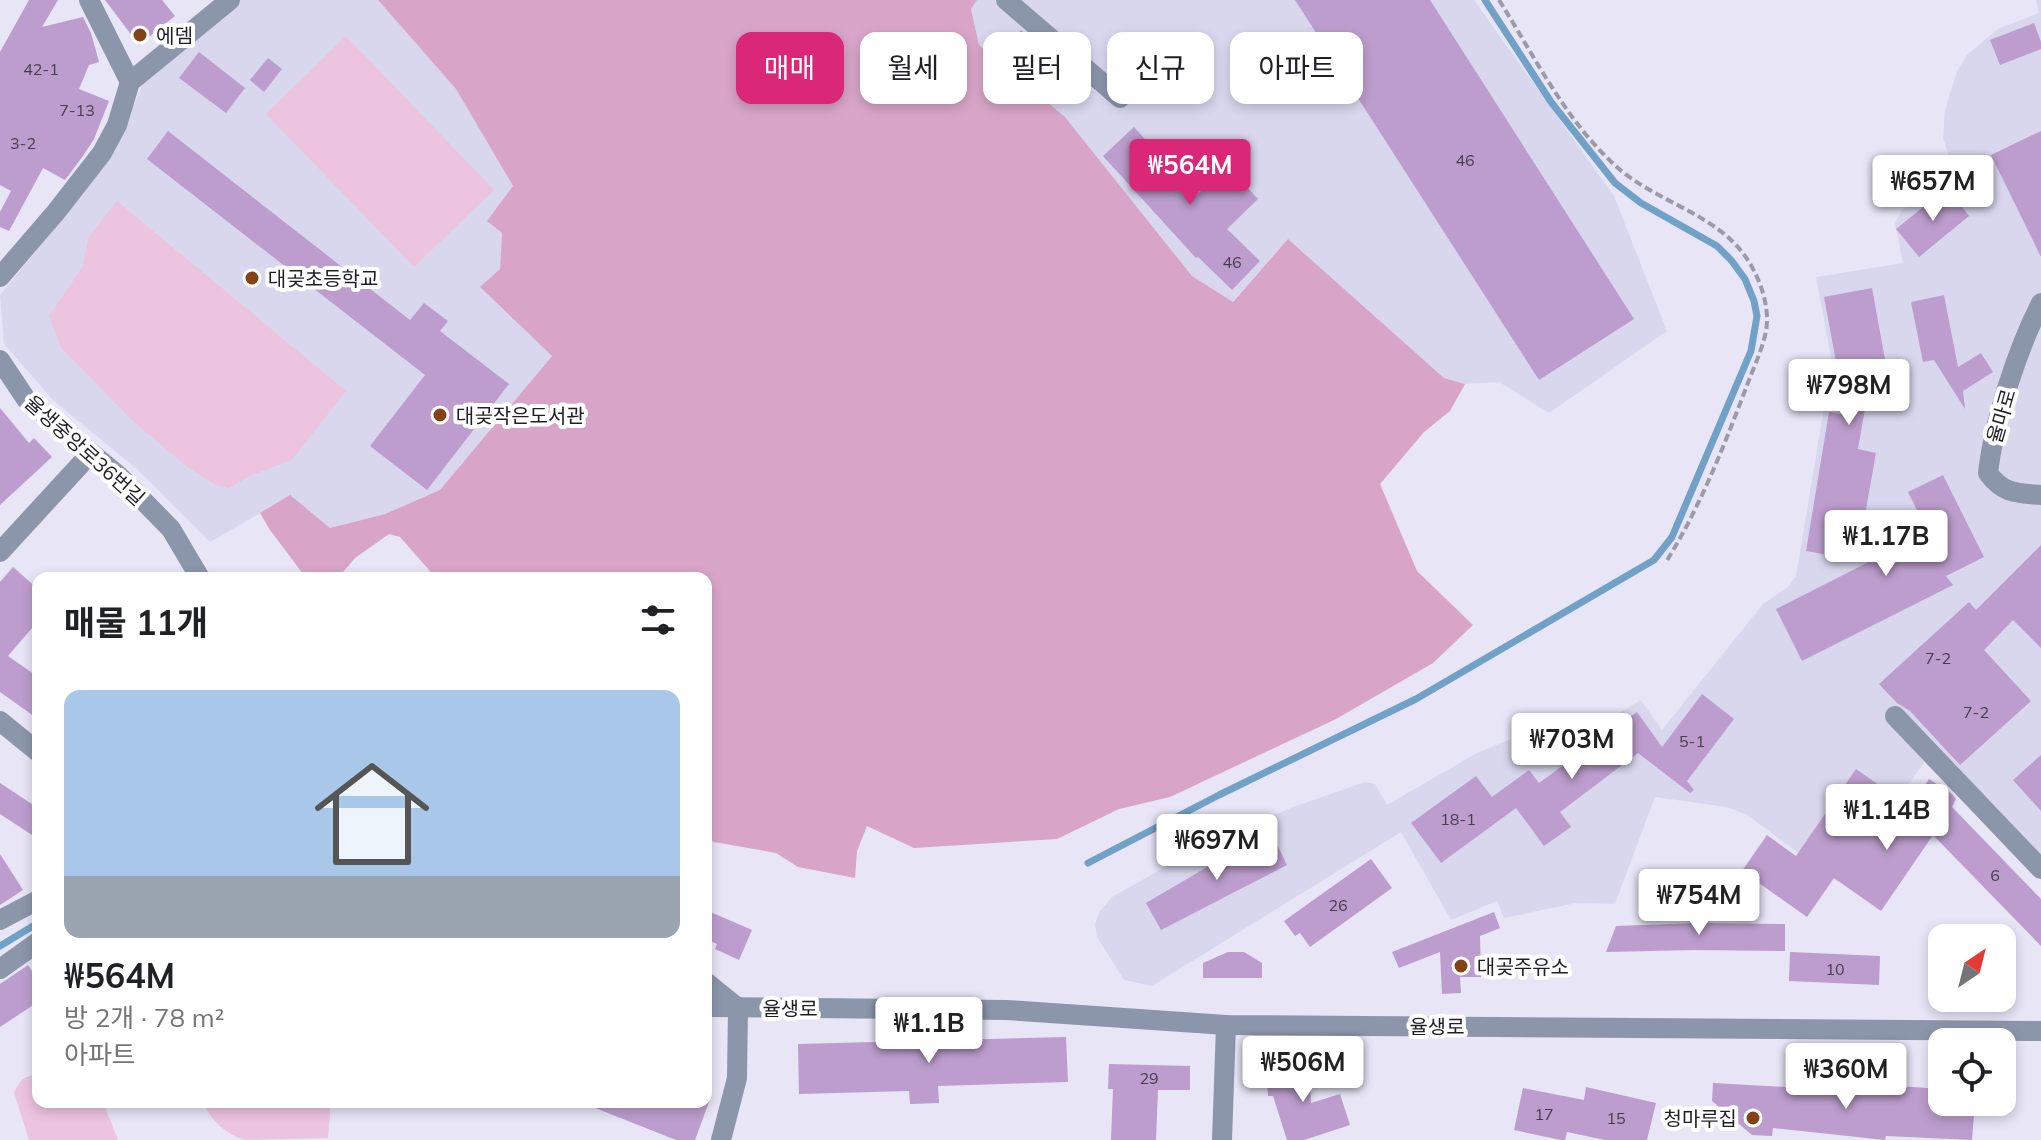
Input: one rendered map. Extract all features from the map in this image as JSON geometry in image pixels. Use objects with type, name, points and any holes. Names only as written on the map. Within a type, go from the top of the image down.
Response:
[{"type":"street","points":[[89,0],[130,82]]},
{"type":"street","points":[[0,277],[102,153],[117,125],[130,82],[230,0]]},
{"type":"street","points":[[1006,0],[1107,87]]},
{"type":"street","name":"율마로","points":[[2041,303],[2015,369],[1991,449],[1988,473],[1998,487],[2017,493],[2041,495]]},
{"type":"street","name":"율생중앙로36번길","points":[[0,360],[26,399],[119,476],[171,529],[196,572]]},
{"type":"street","points":[[0,552],[91,453]]},
{"type":"street","points":[[1895,716],[2041,869]]},
{"type":"street","points":[[0,721],[32,747]]},
{"type":"street","points":[[0,920],[32,903]]},
{"type":"street","points":[[0,969],[32,946]]},
{"type":"street","points":[[712,987],[738,1008]]},
{"type":"street","name":"율생로","points":[[712,1007],[1007,1010],[1226,1025],[2041,1031]]},
{"type":"street","name":"율생로","points":[[721,1140],[737,1078],[738,1008]]},
{"type":"street","points":[[1222,1140],[1226,1025]]},
{"type":"path","points":[[1499,0],[1565,107],[1602,151],[1638,183],[1732,241],[1756,277],[1766,306],[1767,325],[1739,405],[1687,524],[1666,562]]},
{"type":"shaded area","name":"대곶초등학교","points":[[241,0],[378,0],[456,89],[513,186],[488,221],[502,233],[500,270],[481,288],[552,356],[440,490],[385,514],[330,528],[290,496],[210,542],[138,470],[54,401],[4,344],[0,295],[62,219],[119,140],[142,86],[150,75]]},
{"type":"shaded area","points":[[378,0],[977,0],[971,9],[979,45],[983,48],[983,104],[1049,104],[1065,117],[1192,276],[1233,302],[1288,239],[1444,378],[1465,384],[1450,411],[1424,432],[1380,484],[1417,571],[1473,625],[1433,663],[1336,719],[1170,797],[1119,809],[1057,839],[914,848],[867,826],[857,851],[855,878],[798,867],[776,853],[714,842],[712,572],[431,572],[400,537],[389,534],[355,558],[343,572],[302,572],[260,513],[290,495],[330,528],[385,514],[440,490],[552,356],[480,287],[500,269],[502,233],[487,221],[513,186],[456,89]]},
{"type":"shaded area","points":[[977,0],[1474,0],[1614,196],[1667,331],[1549,413],[1499,382],[1465,384],[1444,378],[1288,239],[1232,302],[1192,276],[1065,117],[1049,104],[1091,104],[1091,32],[983,32],[983,48],[979,45],[971,9]]},
{"type":"shaded area","points":[[2036,0],[2041,0],[2041,855],[1935,747],[1838,882],[1747,815],[1727,807],[1655,797],[1615,904],[1576,903],[1504,918],[1497,901],[1451,920],[1401,832],[1152,986],[1124,980],[1097,937],[1095,924],[1100,911],[1112,897],[1201,847],[1293,807],[1365,782],[1375,784],[1387,805],[1477,753],[1516,737],[1538,762],[1641,700],[1662,730],[1763,604],[1788,587],[1796,576],[1826,396],[1838,395],[1816,277],[1903,263],[1895,223],[1902,210],[1955,174],[1943,138],[1945,110],[1957,71],[1967,55],[1998,29],[2039,13]]},
{"type":"shaded area","points":[[346,36],[494,190],[414,267],[266,114]]},
{"type":"shaded area","points":[[117,201],[346,391],[292,460],[252,475],[229,488],[215,485],[186,466],[135,423],[61,348],[49,316],[83,266],[88,238]]},
{"type":"shaded area","points":[[32,1075],[32,1108],[105,1108],[118,1140],[29,1140],[14,1092],[22,1079]]},
{"type":"shaded area","points":[[206,1108],[330,1108],[328,1138],[245,1140],[231,1134]]},
{"type":"building","points":[[29,0],[58,0],[42,27],[83,17],[99,62],[89,65],[79,89],[109,101],[94,139],[65,180],[43,168],[9,231],[0,227],[0,212],[11,191],[0,185],[0,52]]},
{"type":"building","points":[[105,0],[162,0],[175,16],[139,45]]},
{"type":"building","points":[[1295,0],[1430,0],[1634,319],[1539,380],[1362,104],[1363,32],[1316,32]]},
{"type":"building","points":[[2034,23],[2041,49],[2000,65],[1990,40]]},
{"type":"building","points":[[199,52],[245,88],[226,113],[179,78]]},
{"type":"building","points":[[268,58],[282,69],[264,92],[250,80]]},
{"type":"building","points":[[1134,127],[1196,196],[1227,166],[1258,199],[1227,229],[1260,261],[1232,290],[1196,258],[1103,156]]},
{"type":"building","points":[[168,131],[410,320],[424,303],[448,321],[440,331],[509,384],[427,490],[370,446],[425,375],[147,159]]},
{"type":"building","points":[[2041,131],[2041,257],[1991,155]]},
{"type":"building","points":[[1947,188],[1969,216],[1919,257],[1896,229]]},
{"type":"building","points":[[1872,288],[1892,398],[1866,403],[1858,449],[1876,453],[1857,560],[1806,551],[1829,412],[1846,415],[1824,297]]},
{"type":"building","points":[[1944,295],[1958,367],[1981,353],[1993,372],[1963,391],[1965,409],[1934,360],[1923,362],[1911,302]]},
{"type":"building","points":[[0,408],[29,443],[34,438],[52,457],[0,505]]},
{"type":"building","points":[[1943,475],[1984,557],[1946,576],[1953,585],[1802,661],[1776,609],[1928,532],[1908,492]]},
{"type":"building","points":[[2041,545],[2041,648],[2013,620],[1984,650],[2031,701],[1960,765],[1910,711],[1897,703],[1879,684],[1969,602],[1976,610]]},
{"type":"building","points":[[13,567],[32,584],[32,628],[8,656],[32,673],[32,715],[0,692],[0,582]]},
{"type":"building","points":[[1702,694],[1734,719],[1687,781],[1694,790],[1690,793],[1638,753],[1560,812],[1571,827],[1544,846],[1516,808],[1441,863],[1411,823],[1476,776],[1492,797],[1529,770],[1539,783],[1637,712],[1662,747]]},
{"type":"building","points":[[2041,755],[2041,811],[2013,780]]},
{"type":"building","points":[[1856,769],[1910,807],[1929,779],[1952,794],[1956,799],[1952,807],[2041,899],[2041,946],[1933,835],[1881,911],[1834,878],[1807,917],[1742,871],[1767,835],[1796,856]]},
{"type":"building","points":[[0,783],[32,804],[32,835],[0,814]]},
{"type":"building","points":[[1273,836],[1287,865],[1161,930],[1146,903],[1214,863]]},
{"type":"building","points":[[0,854],[23,890],[0,905]]},
{"type":"building","points":[[1371,859],[1392,888],[1310,947],[1300,933],[1295,936],[1284,921]]},
{"type":"building","points":[[1494,912],[1500,928],[1480,936],[1481,977],[1460,977],[1461,993],[1442,994],[1440,952],[1399,968],[1392,952]]},
{"type":"building","points":[[712,913],[752,930],[739,960],[715,949],[717,944],[712,942]]},
{"type":"building","points":[[1785,924],[1785,951],[1606,952],[1616,926]]},
{"type":"building","points":[[1228,952],[1244,952],[1262,963],[1262,978],[1203,978],[1203,963]]},
{"type":"building","points":[[1790,952],[1880,956],[1879,985],[1789,981]]},
{"type":"building","points":[[28,965],[32,971],[32,1006],[0,1027],[0,984]]},
{"type":"building","points":[[1066,1037],[1068,1082],[938,1086],[939,1103],[910,1104],[909,1091],[799,1094],[798,1044]]},
{"type":"building","points":[[1109,1064],[1190,1066],[1190,1090],[1158,1090],[1156,1140],[1111,1140],[1113,1089],[1108,1089]]},
{"type":"building","points":[[1309,1064],[1311,1103],[1340,1094],[1350,1125],[1304,1140],[1287,1140],[1273,1096],[1268,1096],[1266,1066]]},
{"type":"building","points":[[1713,1083],[1785,1087],[1785,1083],[1897,1091],[1898,1086],[1928,1088],[1928,1116],[1974,1116],[1972,1140],[1886,1136],[1885,1140],[1773,1128],[1772,1136],[1752,1135],[1712,1101]]},
{"type":"building","points":[[1586,1087],[1656,1103],[1647,1140],[1605,1140],[1567,1132],[1565,1140],[1561,1140],[1514,1130],[1523,1088],[1584,1100]]},
{"type":"building","points":[[595,1108],[707,1108],[695,1140],[676,1140]]},
{"type":"waterway","points":[[1088,863],[1416,699],[1654,560],[1672,537],[1751,351],[1757,316],[1754,301],[1745,279],[1717,246],[1641,203],[1615,183],[1551,102],[1485,0]]},
{"type":"waterway","points":[[0,946],[32,927]]},
{"type":"place","name":"에뎀","points":[[140,35]]},
{"type":"place","name":"대곶초등학교","points":[[252,278]]},
{"type":"place","name":"대곶작은도서관","points":[[440,415]]},
{"type":"place","name":"대곶주유소","points":[[1461,966]]},
{"type":"place","name":"청마루집","points":[[1753,1118]]}]
